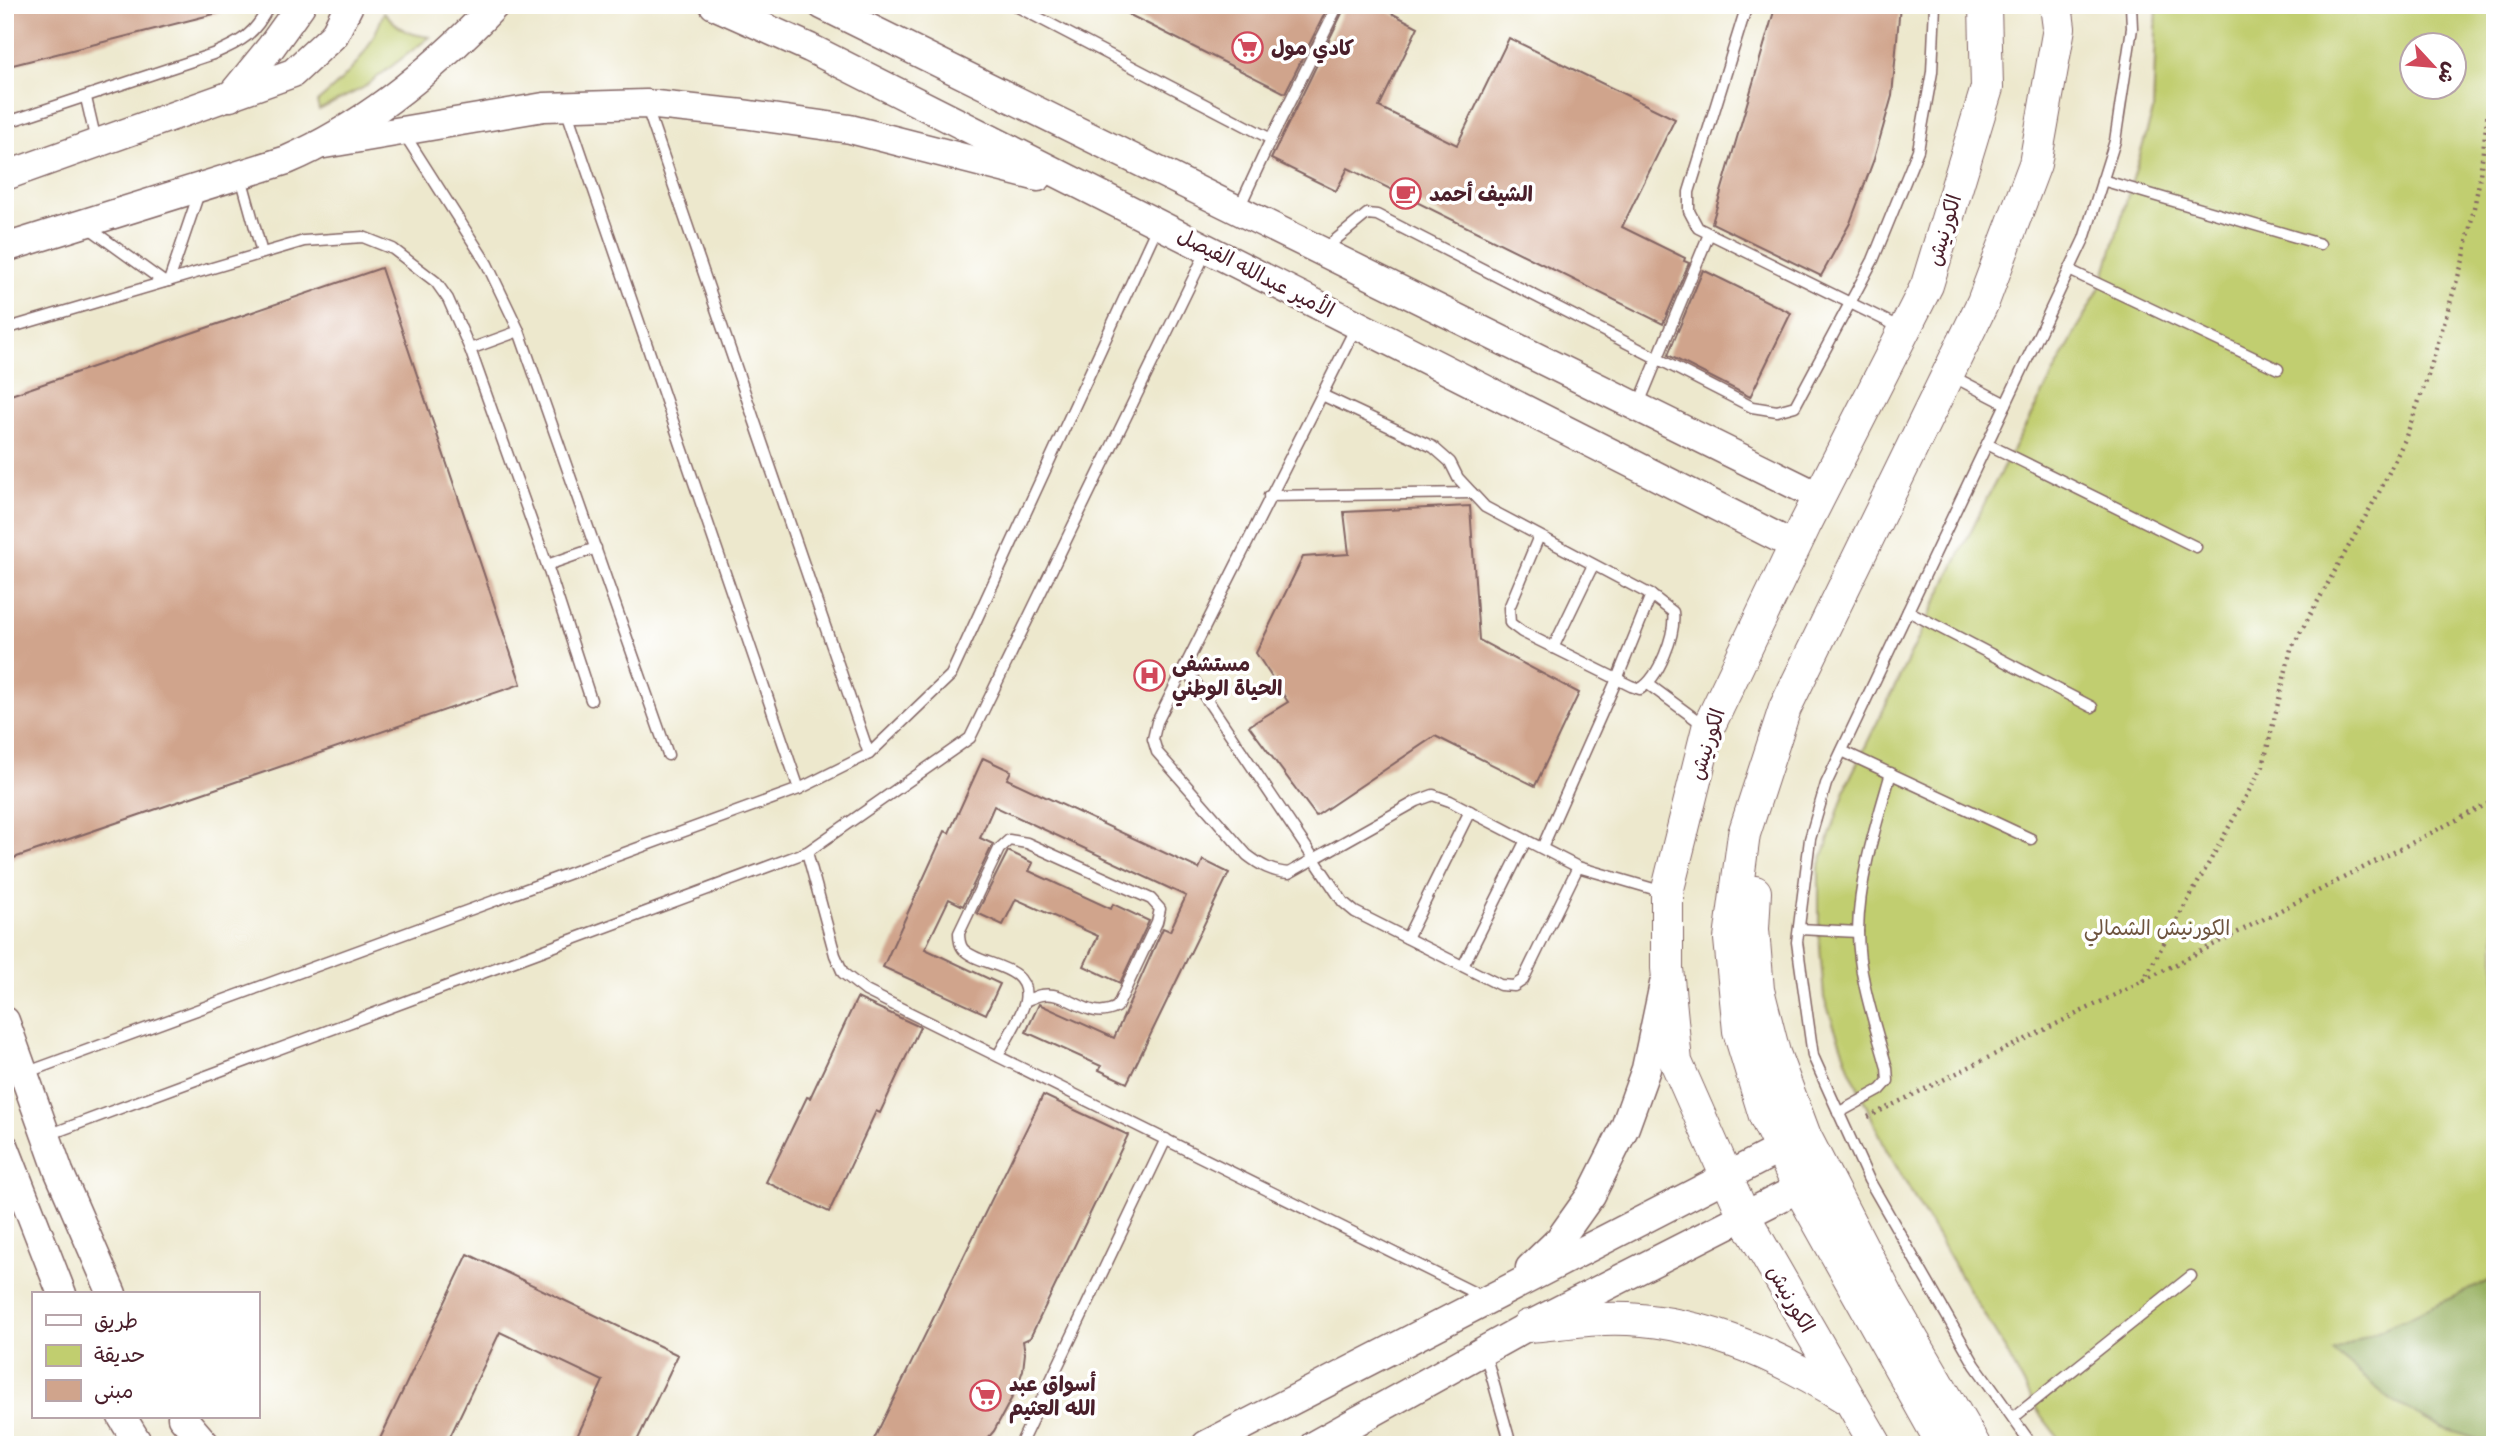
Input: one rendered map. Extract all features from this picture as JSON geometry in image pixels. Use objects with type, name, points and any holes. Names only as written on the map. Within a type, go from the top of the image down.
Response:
[{"type":"main road","name":"الكورنيش","points":[[1876,1445],[1744,1216],[1676,1062],[1667,968],[1667,893],[1708,728],[1819,497],[1906,331],[1927,285],[1987,88],[1985,5]]},
{"type":"main road","points":[[1943,1445],[1799,1188],[1765,1116],[1739,1031],[1730,939],[1744,834],[1785,708],[1983,302],[2035,164],[2059,28],[2056,5]]},
{"type":"main road","points":[[1769,760],[1756,850],[1753,929],[1758,990],[1774,1054],[1804,1136],[1889,1299],[1974,1445]]},
{"type":"main road","points":[[1528,1326],[1605,1319],[1670,1323],[1720,1336],[1768,1354],[1805,1372],[1849,1400]]},
{"type":"street","points":[[229,98],[301,5]]},
{"type":"street","points":[[5,176],[229,98],[292,73],[334,35],[349,5]]},
{"type":"street","points":[[5,248],[287,160],[324,144],[390,99],[463,39],[495,5]]},
{"type":"street","name":"الأمير عبدالله الفيصل","points":[[714,5],[810,48],[1795,546]]},
{"type":"street","points":[[832,8],[1819,497]]},
{"type":"street","points":[[324,144],[544,107],[646,104],[850,129],[1094,191]]},
{"type":"street","points":[[1500,1293],[1559,1240],[1591,1195],[1625,1127],[1646,1069],[1667,968]]},
{"type":"street","points":[[5,1021],[59,1172],[111,1292]]},
{"type":"street","points":[[5,1148],[61,1292]]},
{"type":"street","points":[[1206,1445],[1780,1149]]},
{"type":"street","points":[[1314,1445],[1528,1326],[1799,1188]]},
{"type":"street","points":[[123,1418],[139,1445]]},
{"type":"street","points":[[182,1418],[206,1445]]},
{"type":"lane","points":[[5,123],[86,98],[243,41],[263,20],[269,5]]},
{"type":"lane","points":[[1014,5],[1271,139]]},
{"type":"lane","points":[[1238,210],[1338,5]]},
{"type":"lane","points":[[1747,5],[1689,192],[1689,211],[1698,228],[1906,331]]},
{"type":"lane","points":[[1321,251],[1367,214],[1377,215],[1752,407],[1777,411],[1795,406],[1873,260],[1918,150],[1932,72],[1935,5]]},
{"type":"lane","points":[[2032,1445],[1975,1365],[1869,1181],[1812,1056],[1797,942],[1810,839],[1826,784],[2084,239],[2117,128],[2132,28],[2131,5]]},
{"type":"lane","points":[[86,98],[96,144]]},
{"type":"lane","points":[[646,104],[869,754]]},
{"type":"lane","points":[[565,107],[799,789]]},
{"type":"lane","points":[[401,130],[487,264],[519,331],[668,755]]},
{"type":"lane","points":[[240,174],[262,253]]},
{"type":"lane","points":[[2102,180],[2320,244]]},
{"type":"lane","points":[[166,281],[201,187]]},
{"type":"lane","points":[[83,224],[166,281]]},
{"type":"lane","points":[[24,1073],[799,789],[869,754],[951,675],[1158,224]]},
{"type":"lane","points":[[1637,407],[1709,234]]},
{"type":"lane","points":[[5,329],[304,241],[363,237],[393,249],[415,264],[448,299],[470,349],[592,700]]},
{"type":"lane","points":[[46,1136],[807,852],[970,738],[1207,248]]},
{"type":"lane","points":[[2069,270],[2278,369]]},
{"type":"lane","points":[[1357,324],[1157,722],[1153,739],[1157,752],[1247,855],[1278,872],[1289,873],[1418,801],[1433,796],[1450,801],[1578,867],[1667,893]]},
{"type":"lane","points":[[470,349],[519,331]]},
{"type":"lane","points":[[1947,373],[2006,404]]},
{"type":"lane","points":[[1322,395],[1433,447],[1450,462],[1458,478],[1485,507],[1651,595],[1673,612],[1675,625],[1672,638],[1648,684],[1640,689],[1617,679],[1522,632],[1510,623],[1509,608],[1539,536]]},
{"type":"lane","points":[[1987,444],[2196,547]]},
{"type":"lane","points":[[1269,496],[1472,493]]},
{"type":"lane","points":[[547,565],[596,548]]},
{"type":"lane","points":[[1553,648],[1593,565]]},
{"type":"lane","points":[[1542,848],[1651,595]]},
{"type":"lane","points":[[1908,611],[2092,707]]},
{"type":"lane","points":[[1185,667],[1343,902],[1355,912],[1500,985],[1514,986],[1523,980],[1578,867]]},
{"type":"lane","points":[[1648,684],[1708,728]]},
{"type":"lane","points":[[1842,751],[2031,839]]},
{"type":"lane","points":[[1838,1113],[1880,1090],[1888,1080],[1864,986],[1858,932],[1865,868],[1891,774]]},
{"type":"lane","points":[[1407,938],[1470,811]]},
{"type":"lane","points":[[998,1056],[1025,1001],[1024,985],[1008,970],[964,950],[959,942],[959,933],[999,849],[1009,840],[1027,842],[1151,899],[1160,909],[1157,922],[1118,1007],[1098,1013],[1053,996],[1042,995],[1025,1001]]},
{"type":"lane","points":[[1463,966],[1526,840]]},
{"type":"lane","points":[[807,852],[835,955],[843,973],[866,990],[1166,1139],[1500,1293]]},
{"type":"lane","points":[[1799,929],[1858,932]]},
{"type":"lane","points":[[1020,1445],[1166,1139]]},
{"type":"lane","points":[[2013,1418],[2191,1276]]},
{"type":"lane","points":[[1484,1350],[1511,1445]]},
{"type":"path","points":[[2143,981],[2263,765],[2291,649],[2353,542],[2405,439],[2427,379],[2464,257],[2479,183],[2494,63],[2495,22]]},
{"type":"path","points":[[1845,1129],[2143,981],[2495,800]]},
{"type":"green space","name":"الكورنيش الشمالي","points":[[2157,5],[2495,5],[2495,1445],[2064,1445],[2039,1413],[2002,1344],[1886,1149],[1850,1070],[1824,998],[1819,934],[1819,868],[1848,782],[1987,498],[2102,283],[2153,111]]},
{"type":"green space","points":[[384,12],[404,30],[430,37],[363,88],[319,110],[317,102],[358,62]]},
{"type":"green space","points":[[2495,1278],[2495,1445],[2442,1428],[2392,1401],[2333,1351]]},
{"type":"building","points":[[5,5],[222,5],[222,12],[5,67]]},
{"type":"building","name":"كادي مول","points":[[1110,5],[1329,5],[1285,93]]},
{"type":"building","points":[[1346,5],[1376,5],[1418,27],[1379,107],[1457,145],[1509,38],[1675,119],[1622,227],[1685,258],[1684,261],[1689,263],[1663,324],[1348,168],[1336,191],[1271,159]]},
{"type":"building","points":[[1900,5],[1892,96],[1874,159],[1850,223],[1821,276],[1712,223],[1775,8]]},
{"type":"building","points":[[381,268],[521,684],[5,861],[5,397]]},
{"type":"building","points":[[1703,270],[1791,313],[1750,397],[1668,355]]},
{"type":"building","name":"مستشفى الحياة الوطني","points":[[1470,506],[1479,640],[1579,693],[1535,786],[1435,736],[1316,816],[1249,726],[1288,702],[1256,653],[1303,557],[1349,554],[1344,512]]},
{"type":"building","points":[[983,758],[1011,771],[1007,779],[1199,869],[1203,860],[1229,873],[1127,1083],[1099,1070],[1101,1066],[1026,1032],[1039,1004],[1114,1038],[1163,928],[1170,931],[1186,896],[994,806],[980,838],[993,844],[963,906],[949,899],[925,949],[1000,984],[986,1014],[883,967],[945,831],[949,833]]},
{"type":"building","points":[[1008,851],[1033,863],[1029,871],[1111,909],[1113,904],[1149,921],[1120,983],[1084,966],[1098,936],[1016,899],[1003,925],[977,913]]},
{"type":"building","points":[[857,998],[920,1027],[880,1113],[876,1111],[829,1212],[766,1182],[807,1097],[810,1098]]},
{"type":"building","points":[[1043,1095],[1128,1135],[1030,1338],[1023,1341],[1023,1370],[1016,1390],[994,1431],[982,1445],[871,1445]]},
{"type":"building","points":[[468,1254],[678,1355],[635,1445],[573,1445],[603,1381],[500,1332],[446,1445],[377,1445]]},
{"type":"place","name":"كادي مول","points":[[1248,48]]},
{"type":"place","name":"الشيف أحمد","points":[[1406,194]]},
{"type":"place","name":"مستشفى الحياة الوطني","points":[[1149,676]]},
{"type":"place","name":"أسواق عبد الله العثيم","points":[[986,1396]]}]
